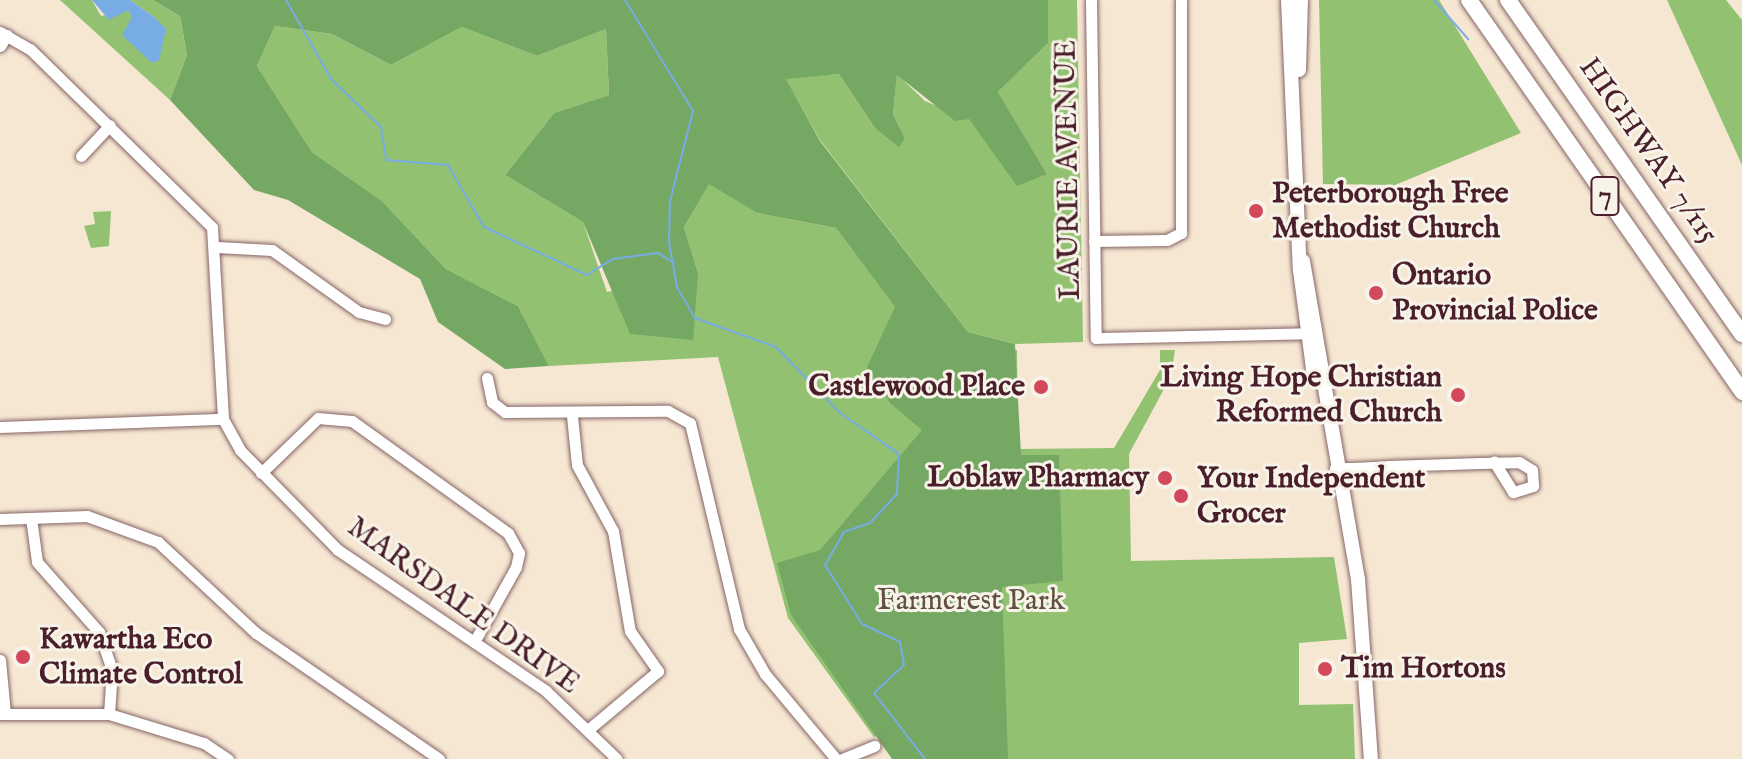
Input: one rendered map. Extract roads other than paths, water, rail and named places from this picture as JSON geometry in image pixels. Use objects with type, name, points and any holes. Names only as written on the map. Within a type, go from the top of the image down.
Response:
[{"type":"highway","name":"HIGHWAY 7/115","points":[[1469,0],[1742,392]]},
{"type":"highway","name":"HIGHWAY 7/115","points":[[1508,0],[1742,334]]},
{"type":"main road","points":[[1298,2],[1296,103],[1303,261],[1325,410],[1362,609],[1371,759]]},
{"type":"street","name":"LAURIE AVENUE","points":[[1091,0],[1096,338],[1312,333]]},
{"type":"street","points":[[1094,241],[1167,240],[1181,233],[1181,0]]},
{"type":"street","points":[[0,427],[223,419],[217,247],[202,212],[110,125],[2,38]]},
{"type":"street","points":[[81,156],[110,125]]},
{"type":"street","points":[[217,247],[272,250],[359,312],[385,319]]},
{"type":"street","points":[[487,378],[492,402],[505,412],[572,416],[680,413],[690,423],[739,629],[765,674],[839,759],[874,746]]},
{"type":"street","points":[[572,416],[577,465],[613,531],[630,631],[658,671],[590,728]]},
{"type":"street","points":[[261,473],[318,418],[352,421],[508,533],[519,553],[516,567],[474,642]]},
{"type":"street","name":"MARSDALE DRIVE","points":[[223,419],[261,473],[338,550],[474,642],[590,728],[617,759]]},
{"type":"street","points":[[1335,468],[1494,462]]},
{"type":"street","points":[[0,519],[87,516],[158,542],[256,633],[439,759]]},
{"type":"street","points":[[31,518],[37,562],[99,632],[112,670],[109,714]]},
{"type":"street","points":[[0,660],[3,714],[109,714],[204,743],[228,759]]},
{"type":"water","points":[[92,0],[130,0],[154,17],[166,29],[159,60],[152,63],[122,35],[132,17],[128,10],[109,20]]},
{"type":"waterway","points":[[286,0],[331,79],[381,127],[386,160],[448,165],[484,227],[587,275],[613,259],[658,253],[674,263]]},
{"type":"waterway","points":[[625,0],[693,111],[670,201],[669,242],[677,287],[695,318],[776,347],[839,412],[899,454],[897,494],[870,523],[844,532],[825,565],[862,624],[900,642],[904,665],[874,693],[925,759]]},
{"type":"waterway","points":[[1434,0],[1468,39]]},
{"type":"place","name":"Peterborough Free Methodist Church","points":[[1256,211]]},
{"type":"place","name":"Ontario Provincial Police","points":[[1376,293]]},
{"type":"place","name":"Castlewood Place","points":[[1041,387]]},
{"type":"place","name":"Living Hope Christian Reformed Church","points":[[1458,395]]},
{"type":"place","name":"Loblaw Pharmacy","points":[[1165,478]]},
{"type":"place","name":"Your Independent Grocer","points":[[1181,496]]},
{"type":"place","name":"Kawartha Eco Climate Control","points":[[23,657]]},
{"type":"place","name":"Tim Hortons","points":[[1325,669]]},
{"type":"park label","name":"Farmcrest Park","points":[[971,601]]}]
